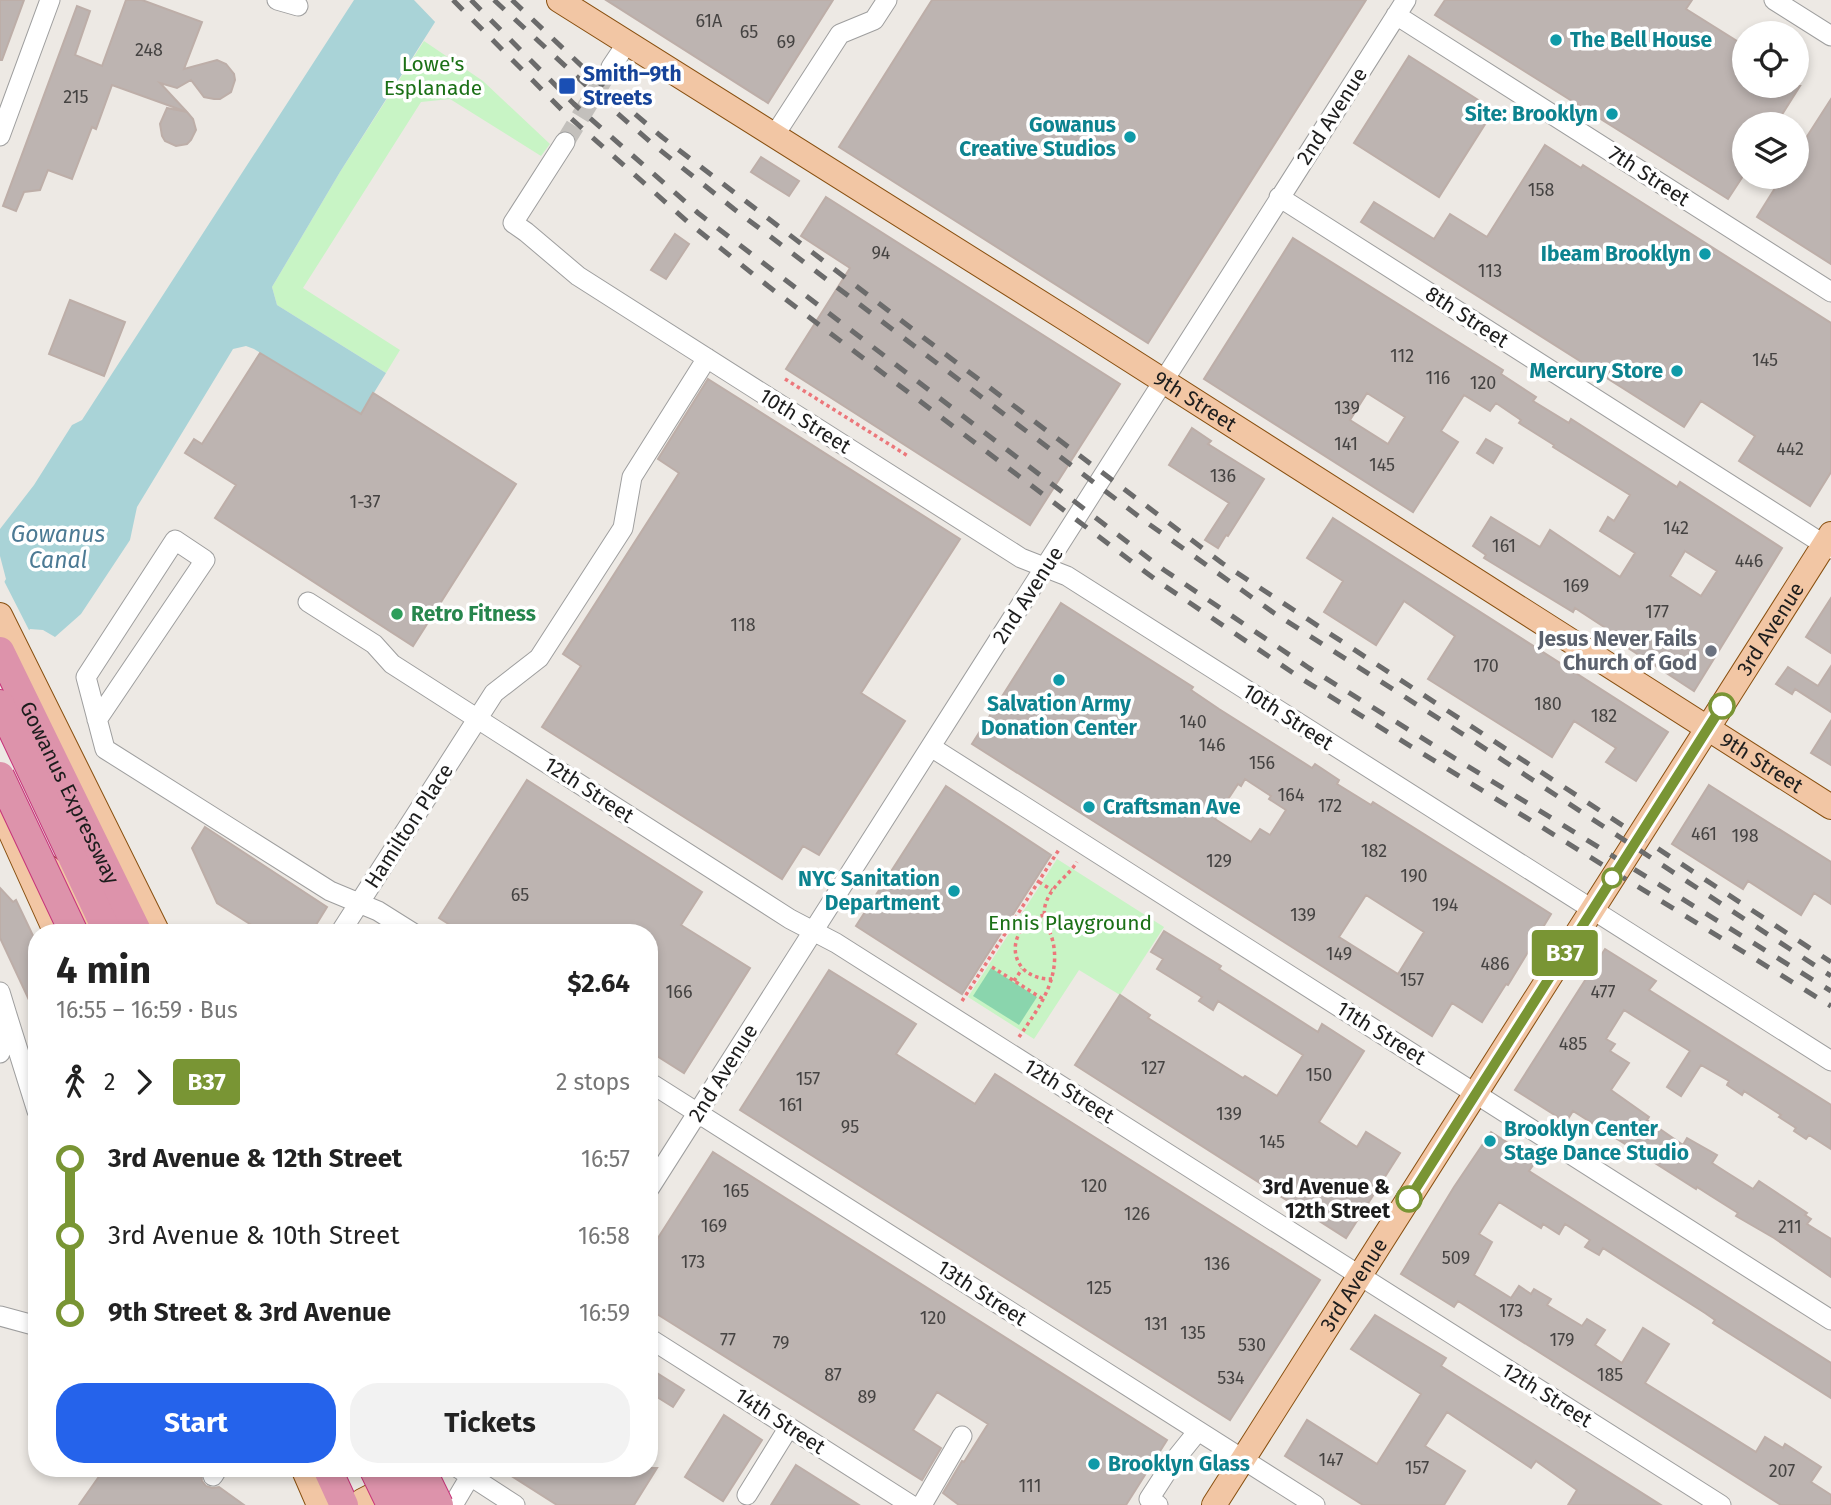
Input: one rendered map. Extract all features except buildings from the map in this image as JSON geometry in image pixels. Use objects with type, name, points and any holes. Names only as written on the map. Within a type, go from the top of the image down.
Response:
[{"type":"highway","name":"Gowanus Expressway","points":[[0,651],[134,924]]},
{"type":"highway","points":[[0,704],[104,924]]},
{"type":"highway","points":[[0,776],[70,924]]},
{"type":"highway","points":[[331,1477],[344,1505]]},
{"type":"highway","points":[[377,1477],[391,1505]]},
{"type":"highway","points":[[402,1477],[416,1505]]},
{"type":"highway","points":[[428,1477],[439,1505]]},
{"type":"main road","name":"9th Street","points":[[559,0],[1831,807]]},
{"type":"main road","name":"3rd Avenue","points":[[1214,1505],[1707,729],[1829,543]]},
{"type":"main road","points":[[0,615],[154,924]]},
{"type":"main road","points":[[0,809],[52,924]]},
{"type":"main road","points":[[14,840],[65,881],[86,924]]},
{"type":"main road","points":[[307,1477],[319,1505]]},
{"type":"main road","points":[[359,1505],[362,1501],[412,1477]]},
{"type":"main road","points":[[429,1477],[445,1505]]},
{"type":"street","points":[[2,124],[50,0]]},
{"type":"street","points":[[277,0],[298,6]]},
{"type":"street","points":[[774,136],[840,34],[874,20],[887,0]]},
{"type":"street","points":[[1774,0],[1831,37]]},
{"type":"street","name":"2nd Avenue","points":[[658,1175],[1401,8]]},
{"type":"street","name":"7th Street","points":[[1401,8],[1831,292]]},
{"type":"street","points":[[611,67],[627,43]]},
{"type":"street","name":"10th Street","points":[[565,142],[513,223],[578,276],[1021,558],[1067,576],[1831,1061]]},
{"type":"street","name":"8th Street","points":[[1279,197],[1829,543]]},
{"type":"street","name":"Hamilton Place","points":[[346,924],[494,694],[539,658],[622,528],[632,477],[707,358]]},
{"type":"street","points":[[97,720],[205,560],[174,540],[86,677],[97,720],[105,749],[330,891],[359,902],[397,924]]},
{"type":"street","name":"12th Street","points":[[309,602],[374,644],[392,664],[778,912],[952,1017],[1721,1505]]},
{"type":"street","name":"11th Street","points":[[930,747],[1831,1320]]},
{"type":"street","points":[[0,992],[28,1082]]},
{"type":"street","points":[[0,1053],[7,1015]]},
{"type":"street","name":"13th Street","points":[[658,1088],[1315,1505]]},
{"type":"street","points":[[0,1316],[28,1324]]},
{"type":"street","name":"14th Street","points":[[658,1344],[911,1505]]},
{"type":"street","points":[[747,1495],[789,1427]]},
{"type":"street","points":[[1158,1505],[1149,1499],[1172,1462],[1198,1431]]},
{"type":"street","points":[[922,1505],[962,1436]]},
{"type":"street","points":[[453,1505],[465,1477]]},
{"type":"street","points":[[476,1477],[515,1505]]},
{"type":"path","points":[[785,379],[908,456]]},
{"type":"path","points":[[952,1017],[1068,835]]},
{"type":"path","points":[[1019,1037],[1044,999],[1052,979],[1053,943],[1044,915],[1045,905],[1052,890],[1077,862]]},
{"type":"path","points":[[1038,881],[1052,890]]},
{"type":"path","points":[[1044,915],[1028,922],[1018,936],[1016,951],[1022,969],[1034,977],[1052,979]]},
{"type":"path","points":[[992,967],[1044,999]]},
{"type":"path","points":[[1014,981],[1022,969]]},
{"type":"green space","name":"Lowe's Esplanade","points":[[424,41],[483,81],[550,144],[541,156],[450,99],[421,102],[303,288],[400,350],[386,373],[277,305],[272,287],[340,172]]},
{"type":"green space","name":"Ennis Playground","points":[[1057,859],[1164,927],[1120,995],[1079,970],[1034,1039],[968,997]]},
{"type":"green space","points":[[991,968],[1037,997],[1019,1025],[973,996]]},
{"type":"water","name":"Gowanus Canal","points":[[354,0],[449,0],[340,172],[272,287],[277,305],[386,373],[361,414],[254,349],[246,346],[233,349],[137,507],[130,540],[81,614],[55,637],[43,630],[30,629],[0,677],[0,589],[6,579],[0,556],[0,529],[34,485],[72,425],[82,420]]},
{"type":"pier","points":[[414,0],[452,0],[438,25]]},
{"type":"pier","points":[[3,579],[30,632],[0,680],[0,585]]},
{"type":"tunnel","points":[[565,142],[611,67]]},
{"type":"railway","points":[[453,0],[566,114],[689,223],[1156,580],[1302,679],[1831,1006]]},
{"type":"railway","points":[[471,0],[574,104],[698,213],[1164,570],[1309,668],[1831,991]]},
{"type":"railway","points":[[494,0],[655,146],[1146,522],[1274,613],[1831,976]]},
{"type":"railway","points":[[512,0],[608,91],[662,137],[1222,563],[1831,962]]},
{"type":"bus line","name":"B37","points":[[1409,1199],[1722,706]]},
{"type":"place","name":"The Bell House","points":[[1556,40]]},
{"type":"place","name":"Smith–9th Streets","points":[[567,86]]},
{"type":"place","name":"Site: Brooklyn","points":[[1612,114]]},
{"type":"place","name":"Gowanus Creative Studios","points":[[1130,137]]},
{"type":"place","name":"Ibeam Brooklyn","points":[[1705,254]]},
{"type":"place","name":"Mercury Store","points":[[1677,371]]},
{"type":"place","name":"Retro Fitness","points":[[397,614]]},
{"type":"place","name":"Jesus Never Fails Church of God","points":[[1711,651]]},
{"type":"place","name":"Salvation Army Donation Center","points":[[1059,680]]},
{"type":"place","name":"Craftsman Ave","points":[[1089,807]]},
{"type":"place","name":"NYC Sanitation Department","points":[[954,891]]},
{"type":"place","name":"Brooklyn Center Stage Dance Studio","points":[[1490,1141]]},
{"type":"place","name":"3rd Avenue & 12th Street","points":[[1409,1199]]},
{"type":"place","name":"Brooklyn Glass","points":[[1094,1464]]}]
